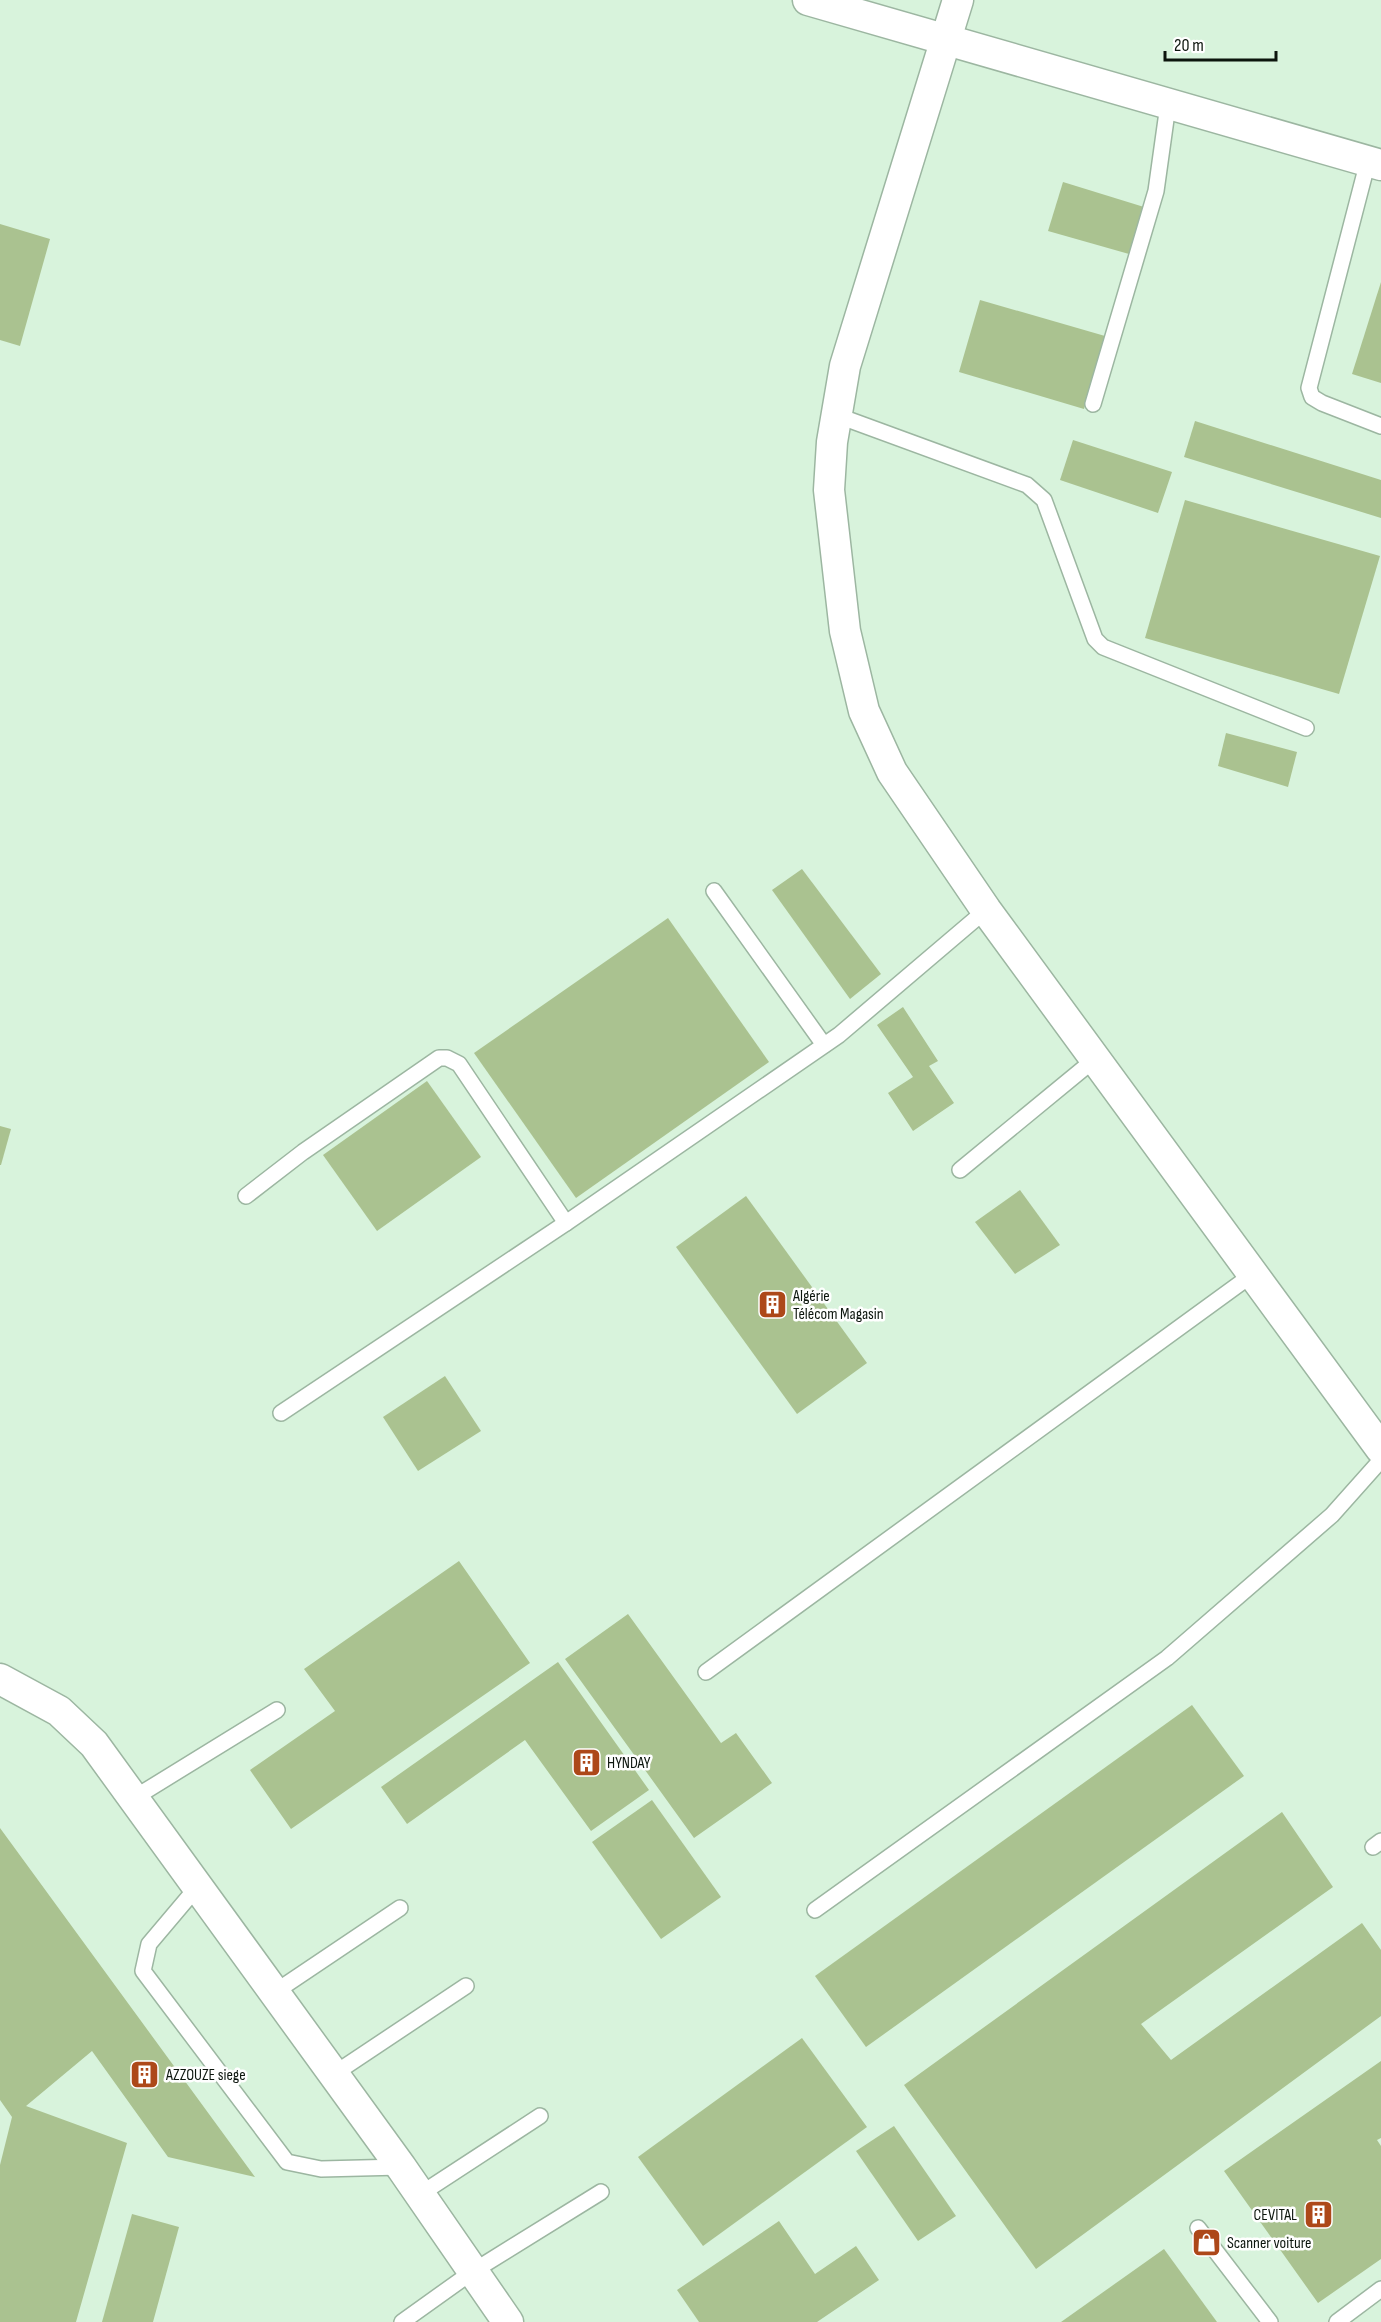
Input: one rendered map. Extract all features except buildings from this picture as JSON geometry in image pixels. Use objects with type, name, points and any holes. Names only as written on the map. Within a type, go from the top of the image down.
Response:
[{"type":"street","points":[[808,0],[1374,163]]},
{"type":"street","points":[[958,0],[845,366],[836,415],[829,490],[845,631],[864,711],[892,772],[986,910],[1381,1449]]},
{"type":"street","points":[[0,1679],[59,1712],[94,1744],[401,2167],[508,2322]]},
{"type":"lane","points":[[1093,404],[1156,191],[1168,105]]},
{"type":"lane","points":[[1374,163],[1309,388],[1312,397],[1322,403],[1381,426]]},
{"type":"lane","points":[[836,415],[1027,485],[1044,500],[1095,639],[1103,647],[1306,728]]},
{"type":"lane","points":[[714,891],[824,1045]]},
{"type":"lane","points":[[281,1413],[566,1223],[824,1045],[986,910]]},
{"type":"lane","points":[[246,1196],[303,1152],[439,1058],[447,1058],[459,1064],[566,1223]]},
{"type":"lane","points":[[960,1170],[1095,1059]]},
{"type":"lane","points":[[706,1672],[1253,1274]]},
{"type":"lane","points":[[815,1910],[1167,1658],[1332,1515],[1381,1460]]},
{"type":"lane","points":[[134,1798],[277,1710]]},
{"type":"lane","points":[[198,1886],[149,1944],[143,1971],[287,2162],[321,2169],[401,2167]]},
{"type":"lane","points":[[275,1992],[400,1908]]},
{"type":"lane","points":[[334,2074],[466,1986]]},
{"type":"lane","points":[[419,2195],[540,2116]]},
{"type":"lane","points":[[402,2322],[472,2272],[601,2192]]},
{"type":"lane","points":[[1198,2228],[1270,2322]]},
{"type":"lane","points":[[1337,2322],[1381,2289]]},
{"type":"place","name":"Algérie Télécom Magasin","points":[[772,1305]]},
{"type":"place","name":"HYNDAY","points":[[586,1763]]},
{"type":"place","name":"AZZOUZE siege","points":[[145,2075]]},
{"type":"place","name":"CEVITAL","points":[[1318,2215]]},
{"type":"place","name":"Scanner voiture","points":[[1206,2243]]}]
